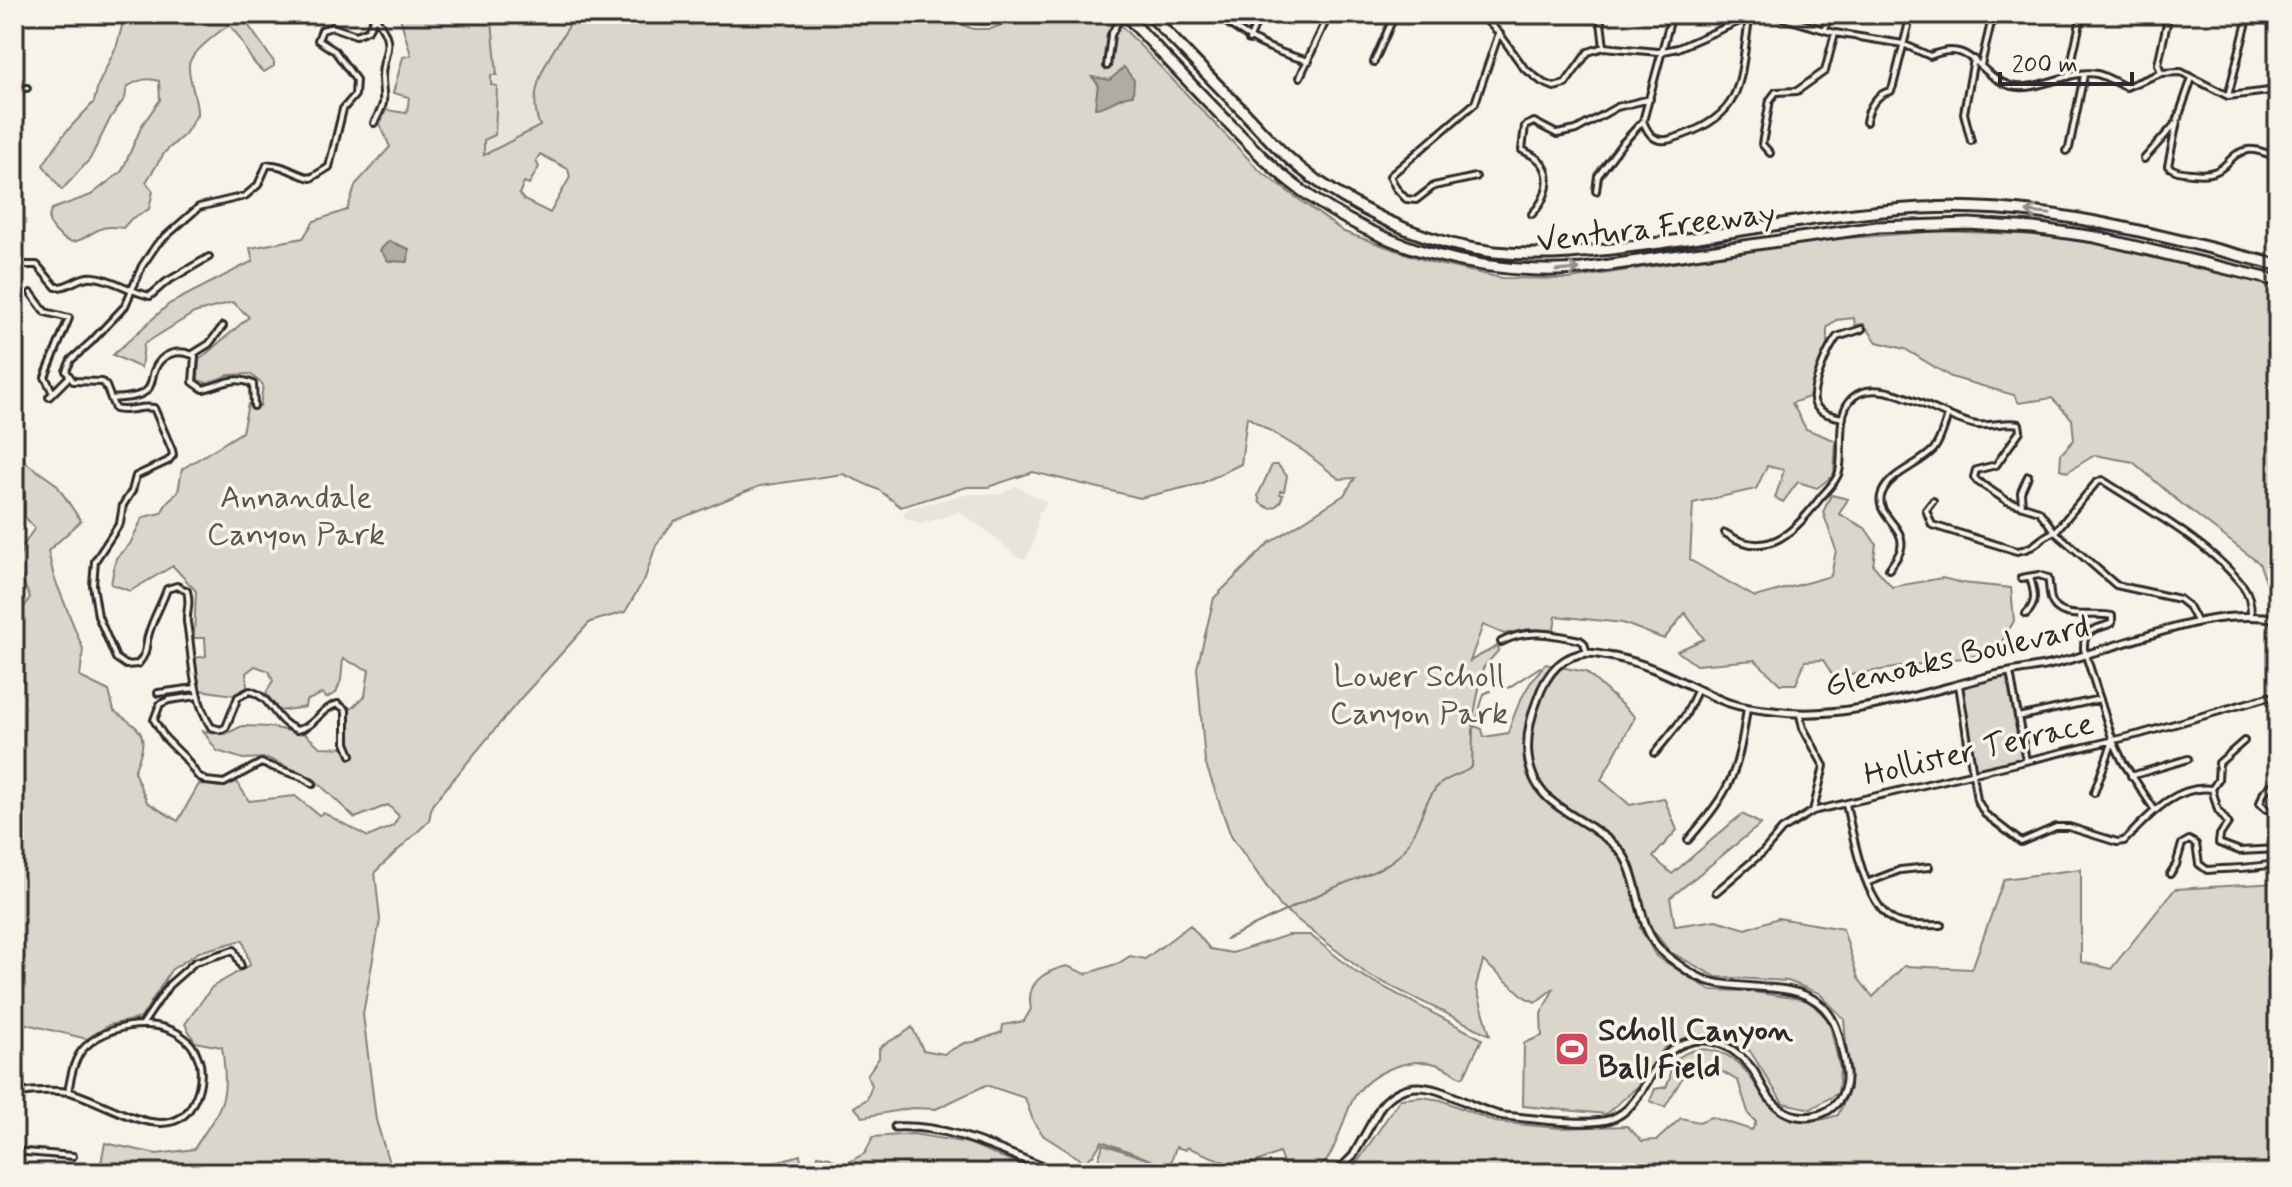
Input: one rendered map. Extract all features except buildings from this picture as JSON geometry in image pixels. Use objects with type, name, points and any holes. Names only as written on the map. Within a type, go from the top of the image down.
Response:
[{"type":"highway","name":"Ventura Freeway","points":[[1123,14],[1141,23],[1277,171],[1339,216],[1427,254],[1490,266],[1550,271],[1877,227],[1991,225],[2095,237],[2278,278]]},
{"type":"highway","points":[[1132,14],[1271,149],[1311,183],[1368,218],[1450,248],[1502,258],[1577,259],[1869,217],[1944,212],[1994,213],[2003,209]]},
{"type":"highway","name":"Ventura Freeway","points":[[1149,14],[1287,157],[1318,182],[1378,216],[1426,237],[1460,246],[1524,254],[1581,253],[1874,211],[2003,209],[2112,224],[2278,265]]},
{"type":"street","points":[[1107,66],[1111,35],[1123,14]]},
{"type":"street","points":[[1215,14],[1249,40],[1278,54],[1309,61]]},
{"type":"street","points":[[1249,40],[1260,14]]},
{"type":"street","points":[[1300,77],[1329,14]]},
{"type":"street","points":[[1374,62],[1395,14]]},
{"type":"street","points":[[1480,14],[1499,33],[1524,68],[1554,87],[1565,84],[1588,52],[1604,47],[1663,51],[1678,48],[1749,16],[1770,14],[1835,33],[1903,44],[1930,56],[1943,50],[1964,54],[1995,78],[2012,86],[2028,87],[2068,77],[2098,74],[2126,87],[2161,73],[2181,72],[2228,96],[2278,90]]},
{"type":"street","points":[[1600,14],[1604,47]]},
{"type":"street","points":[[1596,191],[1598,176],[1643,121],[1672,14]]},
{"type":"street","points":[[1825,30],[1829,14]]},
{"type":"street","points":[[1866,122],[1867,114],[1879,96],[1891,91],[1911,14]]},
{"type":"street","points":[[1981,65],[1993,14]]},
{"type":"street","points":[[2068,77],[2082,14]]},
{"type":"street","points":[[2161,73],[2158,64],[2169,14]]},
{"type":"street","points":[[2228,96],[2249,14]]},
{"type":"street","points":[[374,123],[386,96],[382,78],[390,46],[376,16]]},
{"type":"street","points":[[351,755],[346,743],[346,710],[338,704],[328,706],[308,726],[297,730],[279,720],[258,693],[250,691],[238,697],[226,727],[221,730],[211,727],[195,688],[187,617],[191,603],[187,591],[177,586],[167,589],[149,631],[146,654],[138,664],[126,665],[116,658],[98,616],[93,585],[95,561],[120,523],[123,505],[132,491],[136,476],[168,461],[173,455],[154,408],[115,409],[102,382],[73,381],[66,371],[71,360],[125,306],[142,266],[157,244],[199,207],[245,196],[258,185],[267,165],[276,164],[295,175],[311,178],[329,167],[343,109],[355,95],[356,80],[335,51],[318,40],[322,30],[332,27],[356,35],[368,30],[376,16]]},
{"type":"street","points":[[1643,121],[1648,134],[1667,141],[1705,126],[1725,112],[1743,72],[1749,16]]},
{"type":"street","points":[[1476,177],[1434,186],[1416,200],[1406,199],[1390,176],[1475,103],[1499,33]]},
{"type":"street","points":[[1770,153],[1762,144],[1770,100],[1776,92],[1797,91],[1825,71],[1835,33]]},
{"type":"street","points":[[1971,141],[1964,113],[1974,59]]},
{"type":"street","points":[[2066,151],[2084,75]]},
{"type":"street","points":[[2192,78],[2177,121],[2168,166],[2173,170],[2206,175],[2220,172],[2242,151],[2250,149],[2278,157]]},
{"type":"street","points":[[14,88],[27,88]]},
{"type":"street","points":[[1532,214],[1543,203],[1548,180],[1539,160],[1522,150],[1525,126],[1534,122],[1557,134],[1576,130],[1617,107],[1650,99]]},
{"type":"street","points":[[2144,159],[2177,121]]},
{"type":"street","points":[[14,265],[37,265],[56,287],[95,277],[120,285],[132,293],[150,296],[166,282],[209,257]]},
{"type":"street","points":[[31,293],[45,312],[69,318],[45,377],[51,395],[69,377]]},
{"type":"street","points":[[112,399],[145,393],[163,357],[177,351],[193,354],[217,337],[223,326]]},
{"type":"street","points":[[1843,418],[1825,414],[1817,408],[1814,390],[1827,354],[1837,337],[1862,329]]},
{"type":"street","points":[[193,354],[196,362],[193,382],[207,389],[227,380],[247,381],[255,389],[254,406]]},
{"type":"street","points":[[1725,533],[1745,543],[1760,544],[1775,542],[1794,529],[1839,471],[1846,406],[1855,395],[1880,389],[1979,425],[2018,423],[2020,431],[1996,465],[1978,467],[1974,477],[1977,481],[1998,496],[2039,511],[2055,532],[2116,585],[2179,599],[2188,606],[2196,621]]},
{"type":"street","points":[[1889,569],[1901,550],[1901,538],[1881,507],[1882,493],[1890,482],[1935,448],[1948,415]]},
{"type":"street","points":[[2022,506],[2021,492],[2028,476]]},
{"type":"street","points":[[1933,501],[1926,510],[1932,525],[2017,551],[2030,549],[2055,532],[2096,483],[2104,481],[2210,554],[2243,586],[2249,595],[2251,615]]},
{"type":"street","points":[[2021,578],[2039,575],[2048,578],[2051,600],[2062,611],[2112,616],[2112,623],[2092,628],[2086,635],[2084,649],[2113,741],[2131,776],[2154,809]]},
{"type":"street","points":[[2026,614],[2035,595],[2030,577]]},
{"type":"street","name":"Glenoaks Boulevard","points":[[1587,653],[1647,665],[1721,700],[1747,708],[1800,715],[1897,700],[2049,665],[2213,617],[2251,615],[2278,619]]},
{"type":"street","points":[[1336,1173],[1353,1156],[1387,1098],[1403,1090],[1433,1088],[1504,1116],[1604,1121],[1621,1114],[1634,1102],[1655,1067],[1668,1053],[1693,1041],[1714,1041],[1732,1050],[1753,1071],[1774,1105],[1787,1113],[1802,1117],[1817,1115],[1832,1108],[1842,1096],[1846,1079],[1840,1038],[1834,1019],[1823,1005],[1799,993],[1714,982],[1694,974],[1665,954],[1653,940],[1644,921],[1631,872],[1618,847],[1559,806],[1540,788],[1527,751],[1529,724],[1549,673],[1561,663],[1587,653],[1584,643],[1533,632],[1514,635],[1501,642]]},
{"type":"street","points":[[2010,672],[2026,761]]},
{"type":"street","points":[[1959,685],[1980,808],[2021,842],[2056,827],[2069,827],[2117,842],[2124,841],[2154,809],[2185,791],[2212,789]]},
{"type":"street","points":[[158,693],[195,688]]},
{"type":"street","points":[[1655,753],[1685,716],[1698,689]]},
{"type":"street","points":[[197,696],[160,704],[154,720],[165,738],[202,779],[224,783],[261,763],[313,784]]},
{"type":"street","name":"Hollister Terrace","points":[[1716,892],[1763,852],[1782,830],[1813,811],[2113,741],[2268,697],[2278,697]]},
{"type":"street","points":[[2018,717],[2100,699]]},
{"type":"street","points":[[1688,840],[1718,806],[1737,769],[1747,708]]},
{"type":"street","points":[[1800,715],[1803,728],[1824,766],[1813,811]]},
{"type":"street","points":[[2094,793],[2113,741]]},
{"type":"street","points":[[2244,741],[2219,763],[2218,780],[2212,789],[2218,810],[2228,823],[2219,843],[2240,851],[2278,849]]},
{"type":"street","points":[[2131,776],[2188,759]]},
{"type":"street","points":[[2278,780],[2264,792],[2260,803],[2266,809],[2278,810]]},
{"type":"street","points":[[1846,804],[1856,849],[1876,902],[1883,912],[1895,921],[1941,925]]},
{"type":"street","points":[[2170,874],[2182,844],[2189,840],[2196,844],[2199,864],[2207,870],[2225,867],[2249,870],[2278,863]]},
{"type":"street","points":[[1869,882],[1900,870],[1929,867]]},
{"type":"street","points":[[142,1025],[169,985],[195,962],[234,950],[241,966]]},
{"type":"street","points":[[14,1094],[68,1092],[147,1122],[165,1124],[181,1117],[191,1108],[196,1098],[199,1061],[189,1043],[175,1032],[142,1025],[124,1026],[83,1048],[68,1092]]},
{"type":"street","points":[[895,1127],[928,1128],[958,1134],[1060,1173]]},
{"type":"street","points":[[14,1151],[73,1156]]},
{"type":"shaded area","points":[[498,14],[577,14],[544,66],[538,82],[541,126],[484,156],[484,140],[496,86],[491,86],[491,75],[497,75],[492,20]]},
{"type":"shaded area","points":[[945,14],[1012,14],[996,23],[979,25]]},
{"type":"shaded area","points":[[1124,67],[1134,80],[1133,95],[1095,108],[1098,84],[1092,77],[1110,80]]},
{"type":"shaded area","points":[[389,241],[409,249],[408,262],[388,261],[380,250]]},
{"type":"shaded area","points":[[1016,486],[1046,502],[1039,511],[1034,542],[1026,559],[1017,557],[959,512],[921,524],[903,514],[917,506],[969,494],[1001,494]]},
{"type":"green space","points":[[121,14],[245,14],[274,66],[264,72],[258,67],[229,25],[206,43],[189,65],[197,115],[185,134],[165,152],[146,182],[153,191],[149,209],[131,219],[123,228],[103,228],[80,240],[69,241],[50,224],[52,209],[91,195],[122,171],[142,125],[160,100],[159,81],[143,80],[127,87],[125,98],[111,117],[90,159],[62,190],[43,165],[65,133],[94,102],[98,85],[117,45],[122,26]]},
{"type":"green space","points":[[399,14],[498,14],[492,21],[497,75],[491,75],[491,85],[497,86],[495,135],[484,140],[484,155],[540,126],[536,111],[539,81],[544,67],[577,14],[937,14],[973,29],[990,29],[1019,14],[1110,14],[1260,171],[1344,232],[1433,263],[1502,278],[1570,279],[1821,240],[1940,231],[2042,235],[2111,246],[2278,287],[2278,587],[2267,584],[2259,563],[2133,462],[2095,455],[2067,472],[2060,469],[2061,454],[2074,440],[2072,419],[2052,398],[2019,403],[2014,395],[1951,377],[1905,349],[1877,342],[1864,324],[1855,325],[1854,318],[1836,320],[1827,328],[1827,345],[1809,397],[1792,403],[1806,429],[1836,441],[1834,475],[1817,488],[1798,482],[1783,502],[1775,498],[1784,470],[1767,466],[1756,489],[1693,503],[1690,560],[1755,597],[1831,576],[1836,550],[1823,512],[1831,495],[1848,499],[1839,514],[1865,528],[1876,544],[1873,565],[1892,587],[1942,578],[2011,588],[2014,621],[1995,653],[1834,677],[1823,660],[1805,661],[1796,684],[1780,684],[1755,660],[1696,665],[1677,651],[1704,639],[1685,613],[1664,639],[1623,623],[1556,616],[1554,630],[1527,629],[1504,634],[1483,625],[1470,661],[1499,645],[1498,651],[1483,668],[1472,725],[1482,729],[1484,737],[1508,733],[1522,697],[1545,664],[1586,672],[1635,717],[1601,780],[1630,805],[1664,798],[1677,830],[1653,857],[1672,874],[1742,814],[1761,824],[1670,898],[1675,926],[1716,920],[1746,929],[1778,918],[1843,929],[1858,978],[1873,997],[1904,966],[1972,969],[2004,879],[2081,869],[2081,962],[2111,969],[2175,889],[2278,883],[2278,1173],[1350,1173],[1400,1099],[1422,1097],[1441,1100],[1495,1122],[1559,1128],[1627,1126],[1642,1141],[1657,1140],[1681,1118],[1699,1122],[1711,1117],[1752,1130],[1756,1122],[1749,1115],[1738,1081],[1714,1067],[1691,1063],[1665,1107],[1650,1101],[1655,1089],[1666,1087],[1670,1065],[1683,1055],[1699,1050],[1724,1054],[1736,1061],[1766,1100],[1783,1116],[1803,1122],[1838,1115],[1850,1089],[1844,1019],[1819,993],[1788,981],[1716,977],[1670,952],[1652,929],[1640,928],[1656,956],[1710,990],[1745,991],[1808,1000],[1829,1021],[1840,1069],[1838,1093],[1811,1109],[1783,1103],[1750,1051],[1709,1036],[1664,1048],[1636,1088],[1606,1114],[1523,1106],[1524,1043],[1542,1036],[1541,1014],[1554,988],[1536,1002],[1526,998],[1483,961],[1476,986],[1490,1035],[1368,975],[1281,907],[1231,836],[1205,762],[1197,668],[1214,598],[1269,543],[1344,495],[1355,478],[1339,479],[1305,452],[1247,417],[1241,464],[1200,484],[1140,498],[1033,472],[988,487],[967,487],[901,507],[879,490],[843,474],[760,486],[674,521],[656,545],[645,578],[625,612],[590,622],[521,698],[432,805],[429,821],[375,872],[380,920],[363,1014],[376,1120],[392,1173],[99,1173],[105,1143],[157,1154],[194,1149],[222,1101],[224,1065],[222,1047],[195,1042],[185,1024],[212,987],[250,965],[243,940],[199,952],[171,970],[141,1018],[109,1025],[87,1039],[14,1021],[14,603],[18,610],[23,609],[30,597],[19,561],[24,545],[35,528],[25,517],[25,490],[14,484],[14,430],[19,433],[25,462],[56,484],[81,521],[48,551],[54,577],[83,649],[80,677],[109,691],[114,711],[139,730],[142,736],[134,772],[147,802],[178,821],[199,784],[220,787],[237,782],[249,801],[295,796],[319,815],[324,813],[368,837],[393,826],[399,816],[388,805],[355,818],[313,778],[267,758],[243,759],[217,751],[203,731],[226,734],[242,726],[270,727],[305,734],[320,747],[350,748],[350,710],[365,696],[369,670],[343,659],[336,693],[326,698],[323,693],[306,701],[305,707],[279,711],[266,693],[273,681],[269,671],[255,666],[246,673],[247,687],[234,695],[200,690],[195,658],[206,656],[205,638],[194,638],[196,591],[173,566],[130,591],[111,584],[116,558],[130,544],[143,517],[161,513],[178,492],[182,469],[242,432],[248,404],[260,406],[263,385],[250,374],[229,375],[207,383],[198,380],[199,360],[249,317],[233,302],[194,313],[144,344],[141,368],[113,355],[169,304],[253,261],[250,248],[303,238],[314,221],[347,210],[356,184],[390,147],[380,124],[386,110],[407,113],[409,97],[393,93],[403,57],[411,55]],"holes":[[[540,154],[568,169],[570,177],[550,213],[524,200],[519,194],[524,182],[529,184],[539,167],[536,161]]]},
{"type":"green space","points":[[1272,465],[1278,465],[1287,476],[1284,491],[1280,491],[1283,495],[1281,500],[1269,508],[1260,503],[1258,495]]},
{"type":"green space","points":[[2010,672],[2026,761],[1972,774],[1959,685]]},
{"type":"green space","points":[[1190,925],[1210,949],[1232,953],[1288,935],[1310,935],[1357,973],[1482,1039],[1464,1076],[1439,1065],[1416,1062],[1392,1068],[1371,1080],[1355,1096],[1327,1160],[1314,1169],[1298,1173],[1287,1173],[1279,1153],[1246,1166],[1245,1170],[1187,1147],[1186,1150],[1176,1147],[1169,1168],[1182,1173],[1110,1173],[1096,1168],[1103,1144],[1161,1164],[1102,1141],[1085,1162],[1044,1136],[1034,1123],[1025,1098],[986,1085],[936,1109],[912,1108],[863,1117],[854,1107],[867,1099],[872,1085],[867,1075],[879,1058],[879,1049],[912,1027],[923,1050],[944,1054],[964,1043],[1002,1032],[1003,1025],[1024,1021],[1031,1009],[1034,985],[1051,971],[1067,966],[1086,974],[1130,956],[1145,959]]},
{"type":"green space","points":[[913,1134],[968,1143],[1041,1173],[814,1173],[818,1155],[830,1157],[842,1166],[865,1153],[873,1137]]},
{"type":"green space","points":[[800,1155],[802,1165],[775,1173],[737,1173]]},
{"type":"waterway","points":[[1508,688],[1540,667]]},
{"type":"waterway","points":[[1226,939],[1374,872],[1397,857],[1410,841],[1436,788],[1472,767],[1473,730],[1484,694],[1490,691]]},
{"type":"place","name":"Scholl Canyon Ball Field","points":[[1572,1049]]},
{"type":"park label","name":"Annandale Canyon Park","points":[[296,516]]},
{"type":"park label","name":"Lower Scholl Canyon Park","points":[[1419,696]]}]
